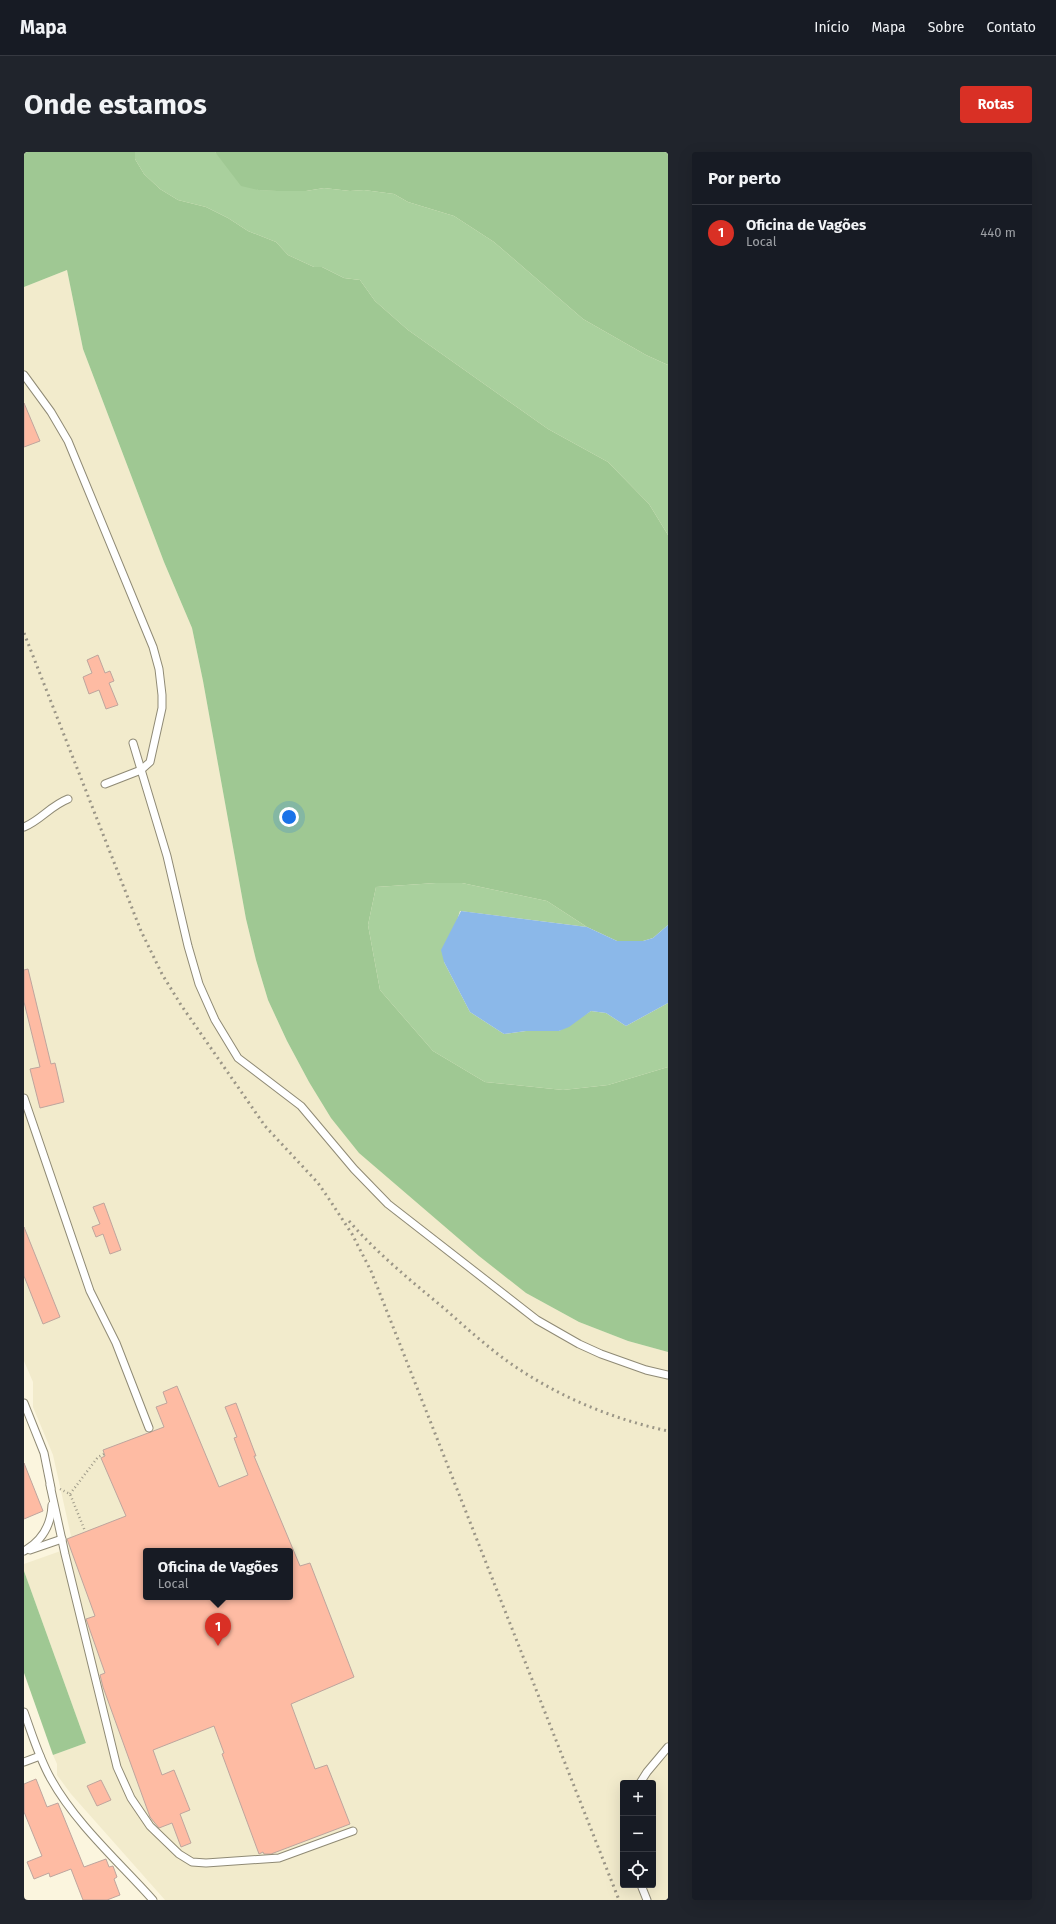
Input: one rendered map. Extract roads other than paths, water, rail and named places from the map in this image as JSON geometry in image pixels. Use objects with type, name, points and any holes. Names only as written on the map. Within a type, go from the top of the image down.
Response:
[{"type":"lane","points":[[24,375],[51,412],[68,442],[156,658],[162,682],[162,708],[150,762],[141,770],[106,784]]},
{"type":"lane","points":[[133,743],[167,856],[186,940],[199,984],[214,1020],[238,1058],[302,1106],[354,1169],[388,1204],[537,1320],[579,1344],[601,1354],[635,1366],[668,1375]]},
{"type":"lane","points":[[24,827],[39,819],[51,807],[68,799]]},
{"type":"lane","points":[[24,1098],[90,1291],[116,1343],[149,1428]]},
{"type":"lane","points":[[24,1403],[44,1453],[62,1539],[117,1767],[130,1798],[143,1817],[158,1835],[184,1858],[194,1862],[206,1863],[279,1858],[353,1831]]},
{"type":"lane","points":[[24,1551],[36,1542],[50,1521],[52,1504],[50,1485]]},
{"type":"lane","points":[[24,1551],[62,1539]]},
{"type":"lane","points":[[24,1712],[40,1756],[52,1780],[69,1807],[153,1900]]},
{"type":"lane","points":[[642,1780],[668,1747]]},
{"type":"lane","points":[[24,1762],[40,1756]]},
{"type":"lane","points":[[642,1888],[646,1900]]},
{"type":"water","points":[[461,911],[587,927],[617,941],[643,941],[653,938],[668,925],[668,1003],[626,1026],[606,1013],[591,1011],[569,1027],[559,1031],[526,1031],[504,1034],[470,1012],[444,962],[441,950]]},
{"type":"railway","points":[[24,633],[141,931],[162,974],[181,1005],[265,1126],[318,1183],[352,1234],[371,1271],[619,1900]]},
{"type":"railway","points":[[349,1221],[371,1245],[407,1278],[488,1346],[522,1371],[541,1383],[602,1412],[646,1426],[668,1431]]},
{"type":"place","name":"Oficina de Vagões","points":[[218,1646]]}]
